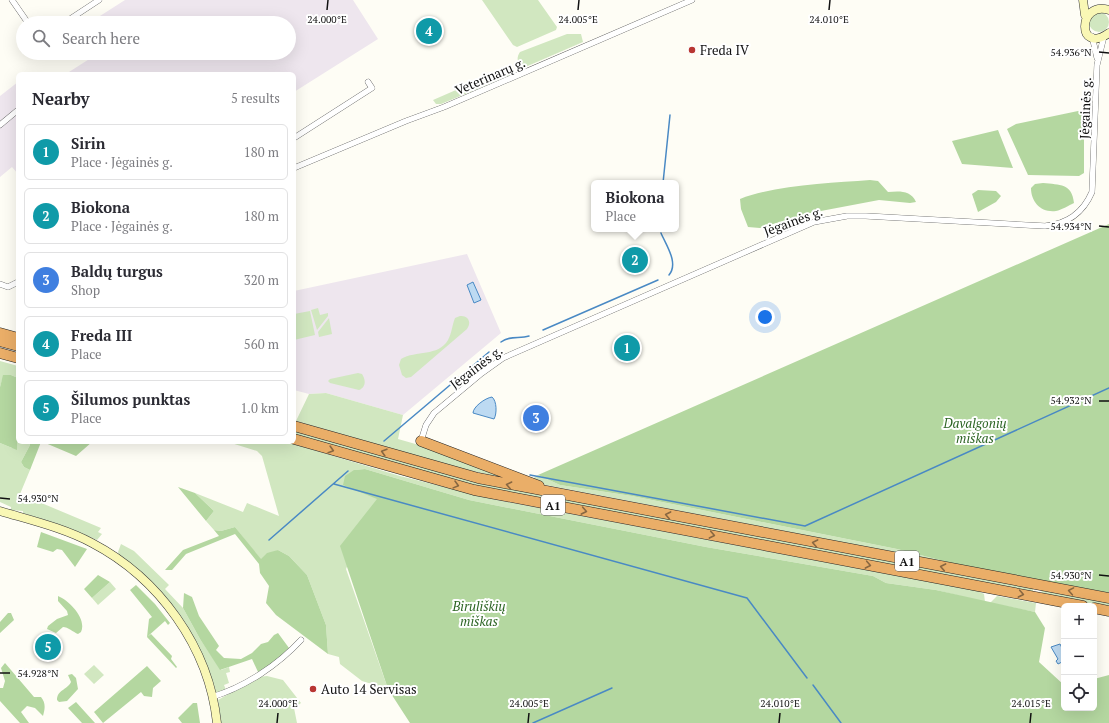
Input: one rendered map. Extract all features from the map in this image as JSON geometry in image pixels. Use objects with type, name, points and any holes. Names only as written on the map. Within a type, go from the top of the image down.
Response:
[{"type":"highway","points":[[0,333],[16,337]]},
{"type":"highway","points":[[0,341],[16,345]]},
{"type":"highway","points":[[0,353],[16,357]]},
{"type":"highway","name":"A1","points":[[296,427],[478,478],[1109,598]]},
{"type":"highway","name":"A1","points":[[296,440],[474,490],[1067,603]]},
{"type":"highway","points":[[421,441],[561,495]]},
{"type":"highway","points":[[1097,609],[1109,611]]},
{"type":"street","points":[[12,0],[23,16]]},
{"type":"street","points":[[74,16],[98,0]]},
{"type":"street","name":"Veterinarų g.","points":[[296,167],[406,120],[444,107],[692,0]]},
{"type":"street","points":[[1083,0],[1085,28],[1092,35],[1106,34]]},
{"type":"street","points":[[1092,0],[1109,10]]},
{"type":"street","points":[[1085,15],[1091,8],[1100,6]]},
{"type":"street","name":"Jėgainės g.","points":[[1097,65],[1106,34]]},
{"type":"street","name":"Jėgainės g.","points":[[421,441],[426,425],[434,414],[482,374],[504,358],[814,222],[847,216],[1045,226],[1068,221],[1083,208],[1092,192],[1097,65],[1092,35]]},
{"type":"street","points":[[296,137],[372,88],[368,82]]},
{"type":"street","points":[[0,125],[16,112]]},
{"type":"street","points":[[0,284],[8,287],[16,283]]},
{"type":"street","points":[[0,511],[91,542],[112,554],[139,575],[163,600],[178,619],[199,657],[212,697],[217,723]]},
{"type":"street","points":[[212,697],[230,690],[272,666],[301,640]]},
{"type":"shaded area","points":[[125,0],[353,0],[378,39],[296,91],[296,72],[69,72],[88,60],[296,60],[296,16],[100,16]]},
{"type":"shaded area","points":[[16,84],[16,172],[12,167],[0,177],[0,96]]},
{"type":"shaded area","points":[[467,254],[501,333],[403,415],[326,393],[309,394],[296,391],[296,291]]},
{"type":"green space","points":[[482,0],[538,0],[557,27],[556,30],[517,47],[513,45]]},
{"type":"green space","points":[[1099,12],[1106,15],[1109,22],[1106,29],[1099,32],[1092,29],[1089,22],[1092,15]]},
{"type":"green space","points":[[567,34],[581,34],[583,42],[523,68],[519,65],[518,59],[520,52]]},
{"type":"green space","points":[[511,66],[511,75],[441,104],[436,104],[433,100]]},
{"type":"green space","points":[[1078,111],[1084,114],[1084,173],[1079,176],[1028,175],[1007,129],[1016,124]]},
{"type":"green space","points":[[998,130],[1013,168],[962,164],[952,141]]},
{"type":"green space","points":[[870,180],[878,181],[888,192],[908,193],[916,202],[910,203],[879,200],[805,214],[760,228],[748,227],[741,209],[740,199],[754,194],[804,185]]},
{"type":"green space","points":[[1043,183],[1060,185],[1068,188],[1073,196],[1074,203],[1056,211],[1041,208],[1033,198],[1031,188],[1035,184]]},
{"type":"green space","points":[[978,190],[996,191],[1001,196],[996,202],[978,212],[972,194]]},
{"type":"green space","name":"Davalgonių miškas","points":[[1109,224],[1109,593],[955,564],[897,549],[632,496],[560,485],[538,475]]},
{"type":"green space","points":[[318,308],[320,315],[328,313],[328,316],[317,330],[311,310]]},
{"type":"green space","points":[[310,311],[315,335],[296,340],[296,314]]},
{"type":"green space","points":[[460,316],[467,318],[469,324],[467,329],[411,377],[406,378],[402,375],[399,365],[401,359],[407,356],[439,349],[448,340],[455,318]]},
{"type":"green space","points":[[329,318],[332,334],[319,337],[318,332]]},
{"type":"green space","points":[[0,361],[16,365],[16,377],[11,375],[2,380],[0,387]]},
{"type":"green space","points":[[358,373],[362,374],[365,381],[363,387],[359,390],[330,383],[328,381],[330,379]]},
{"type":"green space","points":[[3,375],[11,375],[16,377],[17,450],[0,443],[0,387]]},
{"type":"green space","points":[[326,393],[403,415],[398,439],[426,447],[519,481],[463,469],[296,421],[309,394]]},
{"type":"green space","points":[[296,431],[377,454],[1033,588],[1033,593],[463,483],[296,436]]},
{"type":"green space","points":[[0,443],[12,448],[17,446],[17,444],[30,445],[21,462],[24,467],[30,470],[20,494],[101,528],[98,532],[102,534],[97,540],[60,525],[23,513],[23,511],[11,510],[11,507],[0,502]]},
{"type":"green space","points":[[40,444],[30,470],[24,467],[21,462],[30,445]]},
{"type":"green space","points":[[48,444],[90,444],[76,456]]},
{"type":"green space","points":[[234,444],[294,444],[400,476],[497,500],[978,591],[984,594],[985,602],[936,590],[886,583],[873,576],[706,547],[469,500],[365,469],[354,470],[378,499],[346,569],[388,689],[362,681],[340,664],[339,657],[328,654],[326,625],[307,575],[289,556],[278,550],[261,560],[235,527],[221,531],[214,530],[206,521],[214,511],[195,493],[243,512],[247,503],[279,516],[262,456],[257,451]]},
{"type":"green space","name":"Biruliškių miškas","points":[[365,469],[469,500],[706,547],[873,576],[886,583],[936,590],[1035,612],[1045,628],[1039,662],[1061,682],[1061,711],[1097,711],[1097,678],[1109,675],[1109,723],[410,723],[388,689],[340,546],[377,499],[343,485],[345,476],[354,470]]},
{"type":"green space","points":[[538,475],[560,485],[632,496],[897,549],[955,564],[546,485],[531,480]]},
{"type":"green space","points":[[178,487],[195,493],[214,511],[206,521]]},
{"type":"green space","points":[[235,527],[261,559],[267,553],[278,550],[289,556],[307,575],[326,625],[328,654],[276,615],[266,603],[269,586],[260,573],[259,564],[235,534],[186,554],[172,570],[165,570],[183,550],[219,536],[214,530],[221,531]]},
{"type":"green space","points":[[41,532],[87,549],[75,567],[62,550],[57,549],[53,552],[37,547]]},
{"type":"green space","points":[[121,544],[134,551],[169,585],[165,589],[183,608],[200,639],[221,670],[229,667],[230,672],[226,673],[229,683],[224,685],[226,690],[219,693],[216,692],[200,650],[180,614],[153,584],[119,555],[118,552]]},
{"type":"green space","points":[[98,575],[110,582],[92,598],[84,589]]},
{"type":"green space","points":[[110,582],[116,589],[98,605],[92,598]]},
{"type":"green space","points":[[136,585],[155,604],[170,623],[168,625],[165,621],[147,637],[149,619],[152,617],[130,590]]},
{"type":"green space","points":[[1042,590],[1109,602],[1109,607],[1097,605],[1097,603],[1088,603],[1041,594]]},
{"type":"green space","points":[[184,593],[192,597],[199,616],[219,646],[216,650],[224,658],[241,659],[252,653],[261,644],[268,642],[278,633],[289,648],[273,663],[258,672],[252,659],[220,670],[200,639],[183,608]]},
{"type":"green space","points":[[58,596],[68,602],[80,616],[82,627],[81,632],[78,634],[65,627],[56,633],[47,629],[48,626],[57,619],[68,615],[67,611],[58,601]]},
{"type":"green space","points":[[997,596],[1036,603],[1035,612],[990,603]]},
{"type":"green space","points":[[8,613],[11,613],[14,620],[0,633],[0,622]]},
{"type":"green space","points":[[151,634],[172,656],[171,659],[177,667],[176,668],[147,637]]},
{"type":"green space","points":[[5,663],[34,697],[41,697],[45,706],[43,716],[35,708],[27,706],[21,712],[29,723],[20,723],[0,701],[0,688],[3,688],[5,681],[1,668]]},
{"type":"green space","points":[[94,665],[104,675],[94,684],[84,674]]},
{"type":"green space","points":[[147,666],[161,681],[153,688],[152,697],[144,696],[141,692],[103,723],[94,712]]},
{"type":"green space","points":[[72,674],[76,678],[78,689],[67,701],[59,702],[57,697],[60,692],[71,682],[68,675]]},
{"type":"green space","points":[[267,676],[283,680],[301,703],[294,708],[297,723],[221,723],[218,700],[258,677]]},
{"type":"green space","points":[[76,702],[95,723],[82,723],[68,708]]},
{"type":"green space","points":[[193,703],[197,703],[200,723],[182,723],[178,718]]},
{"type":"water","points":[[473,282],[481,300],[474,303],[467,285]]},
{"type":"water","points":[[492,397],[495,401],[496,408],[494,419],[473,413],[475,408],[480,403]]},
{"type":"water","points":[[1060,644],[1061,662],[1058,664],[1056,661],[1058,659],[1051,647]]},
{"type":"waterway","points":[[663,180],[670,115]]},
{"type":"waterway","points":[[661,233],[671,254],[673,265],[669,275]]},
{"type":"waterway","points":[[543,330],[658,280]]},
{"type":"waterway","points":[[501,342],[511,338],[529,336]]},
{"type":"waterway","points":[[384,441],[489,352]]},
{"type":"waterway","points":[[530,475],[805,526],[1109,388]]},
{"type":"waterway","points":[[269,540],[348,471]]},
{"type":"waterway","points":[[334,484],[747,598],[807,678]]},
{"type":"waterway","points":[[813,685],[841,723]]},
{"type":"waterway","points":[[533,723],[612,688]]},
{"type":"place","name":"Freda III","points":[[429,31]]},
{"type":"place","name":"Freda IV","points":[[692,50]]},
{"type":"place","name":"Biokona","points":[[635,260]]},
{"type":"place","name":"Sirin","points":[[627,348]]},
{"type":"place","name":"Baldų turgus","points":[[536,418]]},
{"type":"place","name":"Šilumos punktas","points":[[48,647]]},
{"type":"place","name":"Auto 14 Servisas","points":[[313,689]]}]
